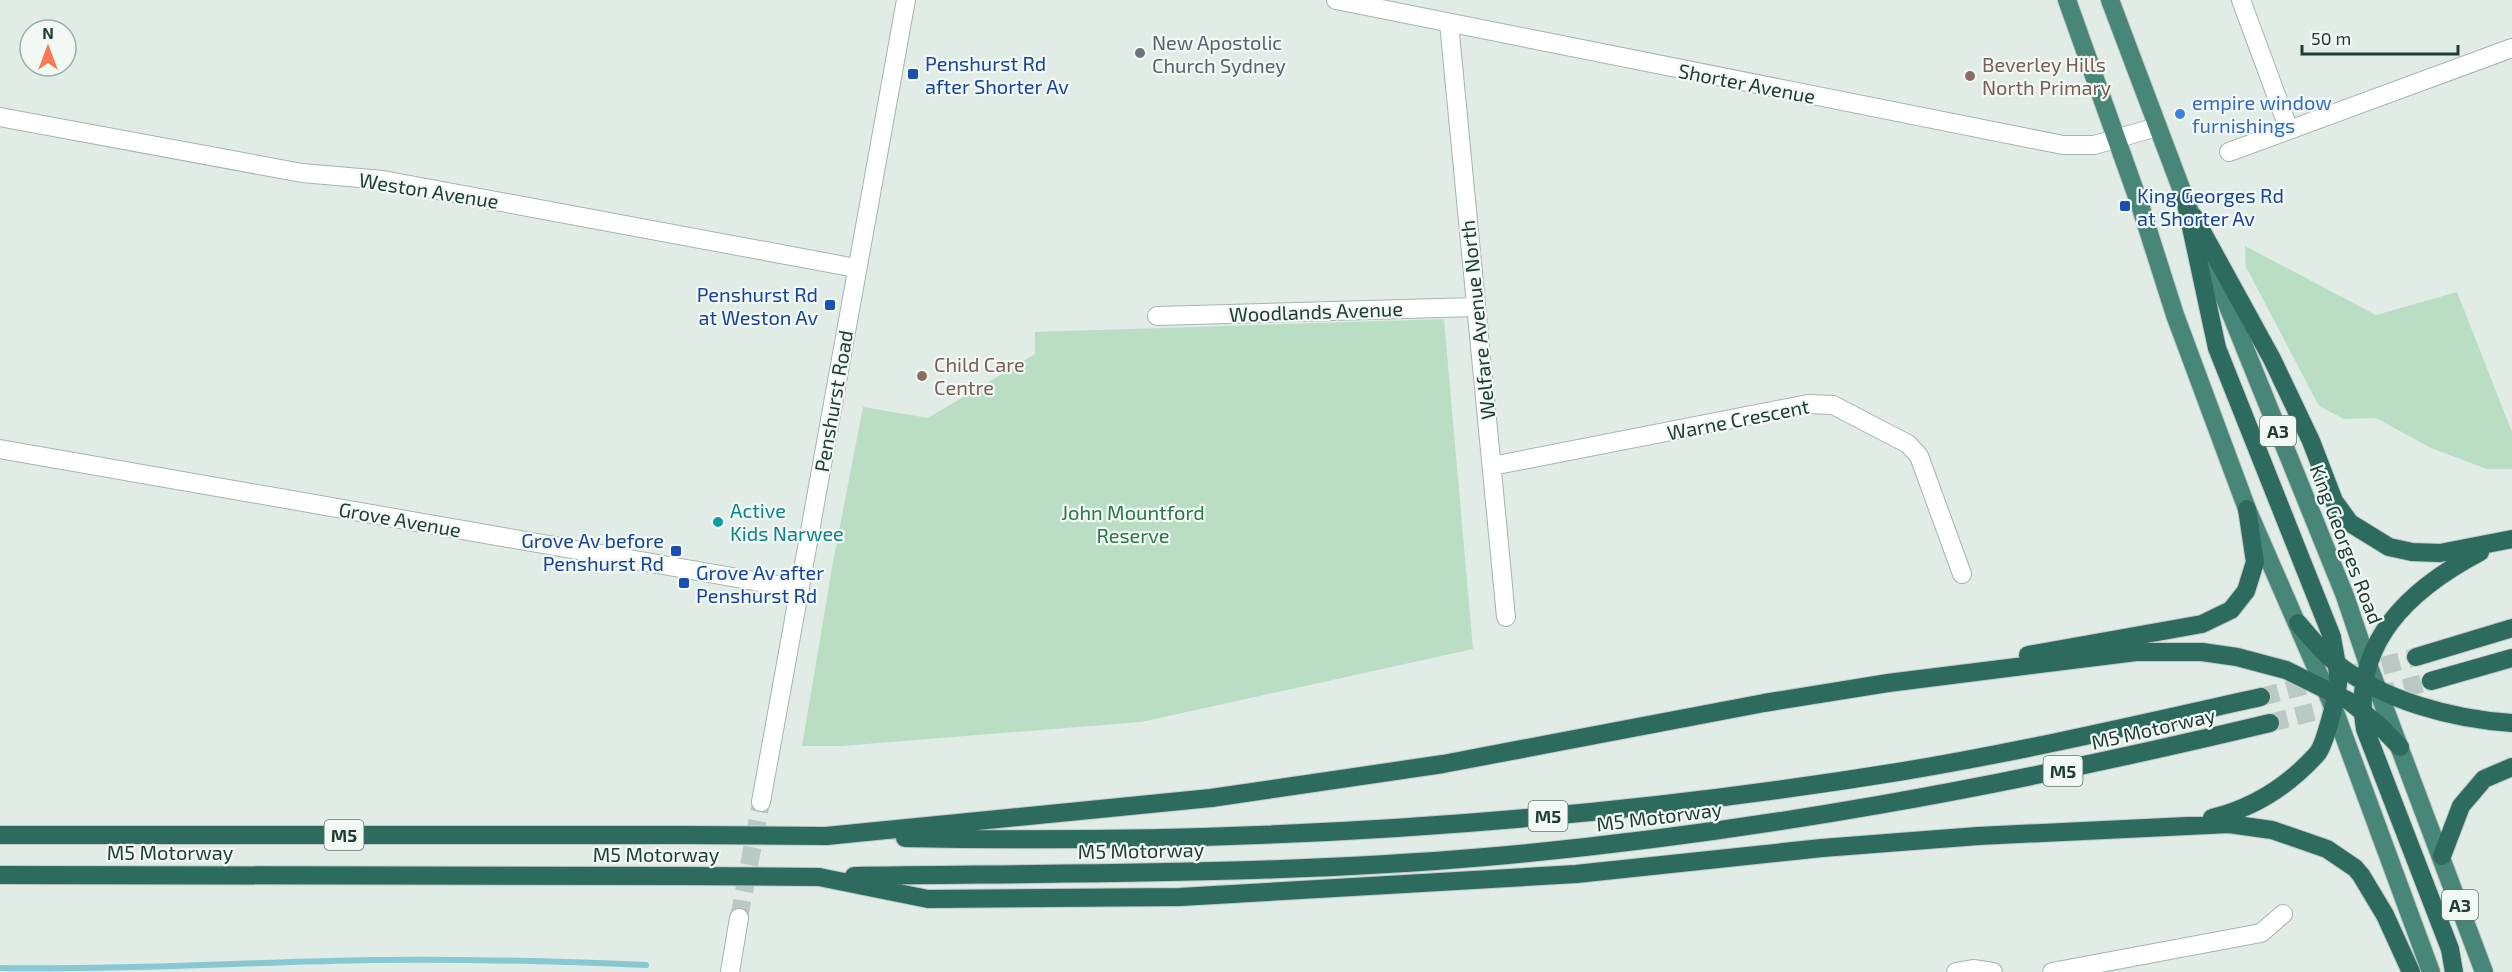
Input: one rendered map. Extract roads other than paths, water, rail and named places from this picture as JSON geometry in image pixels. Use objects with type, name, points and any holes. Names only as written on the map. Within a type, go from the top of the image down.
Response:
[{"type":"highway","name":"A3","points":[[2067,0],[2175,315],[2247,509],[2332,697],[2431,972]]},
{"type":"highway","name":"King Georges Road","points":[[2110,0],[2185,199],[2345,596],[2370,678],[2400,747],[2484,972]]},
{"type":"highway","points":[[2185,199],[2272,359],[2311,441],[2334,501],[2350,523],[2389,547],[2412,552],[2440,553],[2505,541]]},
{"type":"highway","points":[[2185,199],[2217,348],[2331,638],[2336,664],[2332,697],[2318,752],[2292,778],[2262,800],[2230,813],[2185,824]]},
{"type":"highway","points":[[1888,683],[2050,650],[2202,624],[2231,610],[2246,591],[2255,562],[2247,509]]},
{"type":"highway","points":[[2454,972],[2450,949],[2365,729],[2362,710],[2386,625],[2426,586],[2456,565],[2505,541]]},
{"type":"highway","points":[[2298,623],[2336,664],[2370,678],[2402,700],[2489,722],[2512,723]]},
{"type":"highway","points":[[2416,657],[2512,628]]},
{"type":"highway","points":[[826,836],[1211,798],[1443,764],[1752,705],[1888,683],[2136,652],[2202,652],[2276,666],[2332,697],[2362,710],[2400,747]]},
{"type":"highway","points":[[2431,681],[2512,658]]},
{"type":"highway","name":"M5 Motorway","points":[[0,835],[688,835],[1036,841],[1182,839],[1513,819],[1754,792],[1898,772],[2029,747],[2261,697]]},
{"type":"highway","name":"M5 Motorway","points":[[0,875],[819,877],[1260,870],[1384,865],[1597,847],[1854,811],[2101,763],[2270,723]]},
{"type":"highway","points":[[2442,856],[2461,806],[2484,779],[2512,767]]},
{"type":"highway","points":[[2185,824],[2229,824],[2272,830],[2327,849],[2361,875],[2385,915],[2411,972]]},
{"type":"highway","name":"M5","points":[[819,877],[928,899],[1180,897],[1576,874],[1822,848],[2185,824]]},
{"type":"street","name":"Penshurst Road","points":[[761,802],[906,0]]},
{"type":"street","name":"Shorter Avenue","points":[[1336,0],[2063,145],[2086,146],[2157,127]]},
{"type":"street","points":[[2241,0],[2289,130]]},
{"type":"street","name":"Welfare Avenue North","points":[[1449,22],[1506,617]]},
{"type":"street","points":[[2229,152],[2512,48]]},
{"type":"street","name":"Weston Avenue","points":[[0,117],[303,173],[383,180],[856,268]]},
{"type":"street","name":"Woodlands Avenue","points":[[1157,316],[1475,307]]},
{"type":"street","name":"Warne Crescent","points":[[1492,466],[1808,405],[1833,405],[1908,444],[1919,456],[1962,574]]},
{"type":"street","name":"Grove Avenue","points":[[0,449],[800,589]]},
{"type":"street","points":[[2052,972],[2261,933],[2283,914]]},
{"type":"street","points":[[729,972],[739,918]]},
{"type":"street","points":[[1956,972],[1972,969],[1993,972]]},
{"type":"waterway","points":[[0,968],[94,968],[407,960],[646,965]]},
{"type":"tunnel","points":[[2356,673],[2416,657]]},
{"type":"tunnel","points":[[2261,697],[2323,681]]},
{"type":"tunnel","points":[[2378,695],[2431,681]]},
{"type":"tunnel","points":[[2270,723],[2348,703]]},
{"type":"tunnel","points":[[739,918],[761,802]]},
{"type":"place","name":"New Apostolic Church Sydney","points":[[1140,53]]},
{"type":"place","name":"Penshurst Rd after Shorter Av","points":[[913,74]]},
{"type":"place","name":"Beverley Hills North Primary","points":[[1970,76]]},
{"type":"place","name":"empire window furnishings","points":[[2180,114]]},
{"type":"place","name":"King Georges Rd at Shorter Av","points":[[2125,206]]},
{"type":"place","name":"Penshurst Rd at Weston Av","points":[[830,305]]},
{"type":"place","name":"Child Care Centre","points":[[922,376]]},
{"type":"place","name":"Active Kids Narwee","points":[[718,522]]},
{"type":"place","name":"Grove Av before Penshurst Rd","points":[[676,551]]},
{"type":"place","name":"Grove Av after Penshurst Rd","points":[[684,583]]},
{"type":"park label","name":"John Mountford Reserve","points":[[1133,524]]}]
